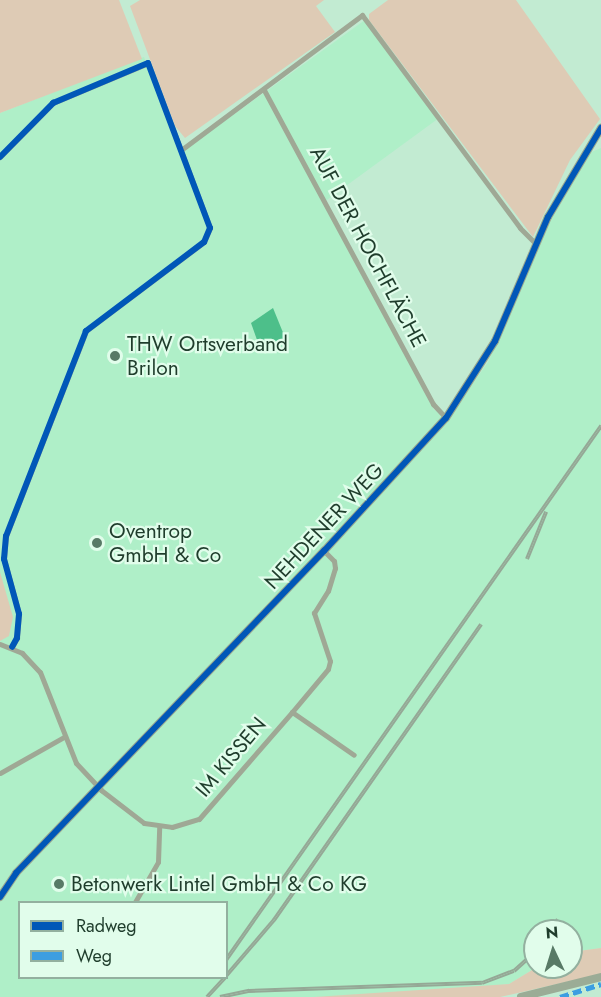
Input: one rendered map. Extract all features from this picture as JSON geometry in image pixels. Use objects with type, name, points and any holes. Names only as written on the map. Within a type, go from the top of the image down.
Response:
[{"type":"main road","points":[[521,997],[601,977]]},
{"type":"street","points":[[181,150],[362,15],[520,228],[536,244]]},
{"type":"street","points":[[0,157],[53,103],[148,63],[210,228],[209,236],[86,331],[6,536],[4,559],[19,614],[17,638],[12,647]]},
{"type":"street","name":"AUF DER HOCHFLÄCHE","points":[[264,90],[433,404],[446,418]]},
{"type":"street","name":"NEHDENER WEG","points":[[0,897],[16,873],[324,552],[446,418],[495,341],[556,201],[600,132]]},
{"type":"street","name":"IM KISSEN","points":[[159,828],[188,825],[199,819],[328,669],[330,661],[314,613],[328,591],[335,568],[324,552]]},
{"type":"street","points":[[0,644],[12,647],[26,656],[40,672],[76,763],[98,787],[129,814],[159,828],[159,862],[136,901]]},
{"type":"street","name":"IM KISSEN","points":[[292,712],[354,755]]},
{"type":"street","points":[[0,773],[64,737]]},
{"type":"shaded area","points":[[0,0],[119,0],[142,59],[0,113]]},
{"type":"shaded area","points":[[140,0],[324,0],[316,6],[335,32],[185,138],[175,126],[130,6]]},
{"type":"shaded area","points":[[388,0],[516,0],[600,119],[570,160],[533,237],[369,20],[369,14]]},
{"type":"shaded area","points":[[365,20],[439,118],[324,202],[434,410],[451,415],[488,362],[563,192],[589,153],[601,148],[601,948],[583,950],[583,919],[523,919],[523,976],[509,984],[470,989],[314,997],[0,997],[0,113],[144,57],[179,154]]},
{"type":"shaded area","points":[[273,308],[286,340],[261,351],[251,323]]},
{"type":"shaded area","points":[[0,572],[13,617],[9,636],[0,641]]},
{"type":"shaded area","points":[[601,948],[601,974],[583,978],[583,950]]},
{"type":"shaded area","points":[[523,976],[523,979],[579,979],[500,997],[314,997],[509,984]]},
{"type":"railway","points":[[228,957],[601,426]]},
{"type":"railway","points":[[527,559],[546,512]]},
{"type":"railway","points":[[228,974],[274,920],[481,624]]},
{"type":"railway","points":[[220,997],[249,991],[482,983],[514,971],[523,963]]},
{"type":"railway","points":[[207,997],[224,979]]},
{"type":"marked path","points":[[560,997],[601,984]]},
{"type":"cycle path","points":[[0,157],[53,103],[148,63],[210,228],[204,242],[86,331],[6,536],[4,559],[19,614],[17,638],[12,647]]},
{"type":"cycle path","points":[[0,897],[16,873],[324,551],[446,418],[495,341],[548,217],[601,128]]},
{"type":"place","name":"THW Ortsverband Brilon","points":[[115,356]]},
{"type":"place","name":"Oventrop GmbH & Co","points":[[97,543]]},
{"type":"place","name":"Betonwerk Lintel GmbH & Co KG","points":[[59,884]]}]
